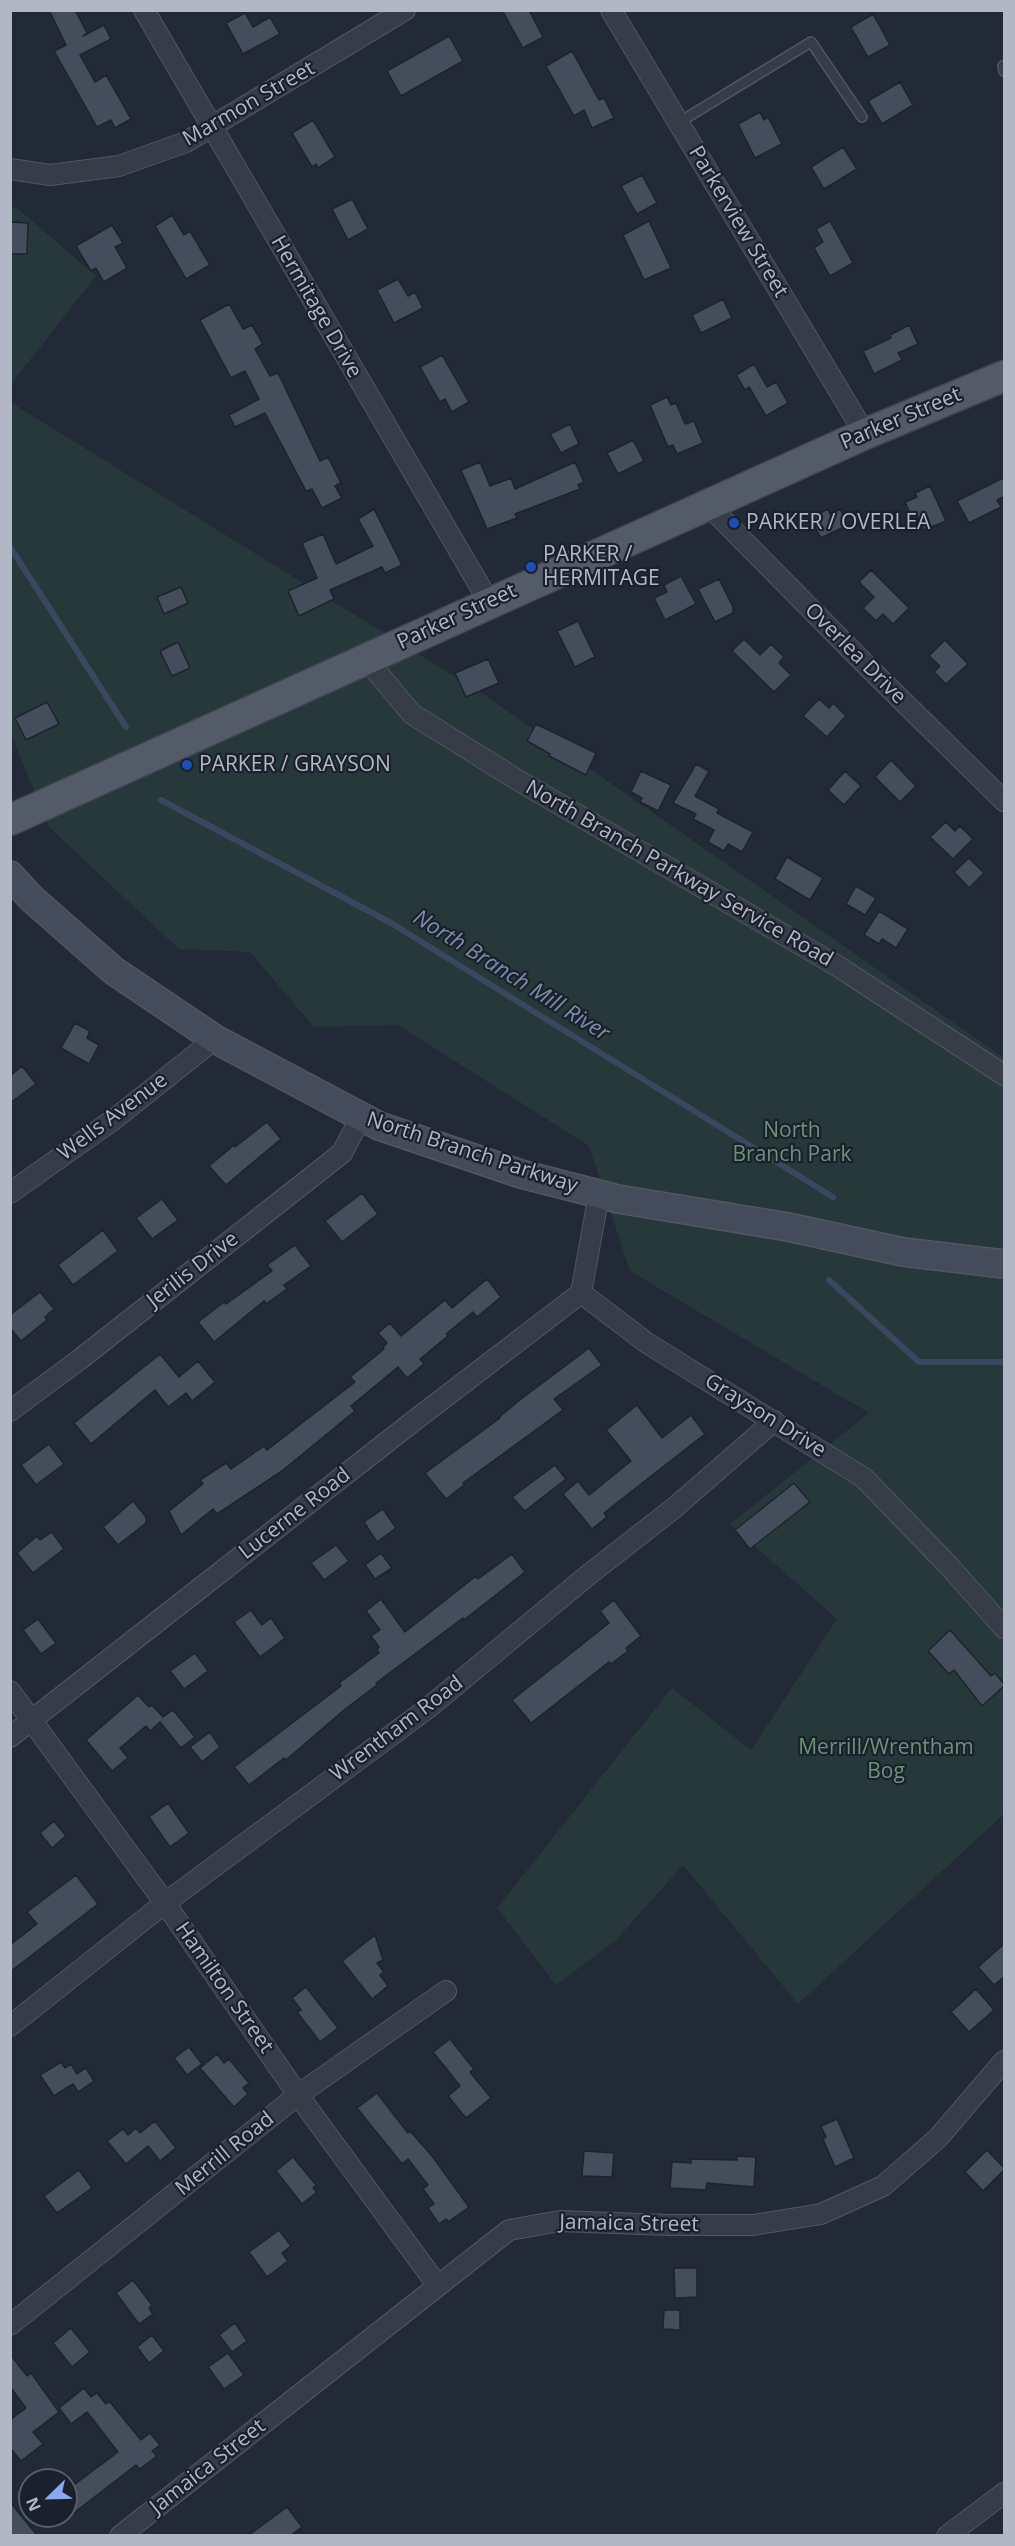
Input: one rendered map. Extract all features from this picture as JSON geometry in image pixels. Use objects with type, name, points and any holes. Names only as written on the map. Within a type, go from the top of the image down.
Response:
[{"type":"main road","name":"Parker Street","points":[[10,820],[707,504],[865,434],[1005,376]]},
{"type":"street","name":"Hermitage Drive","points":[[144,10],[489,602]]},
{"type":"street","name":"Marmon Street","points":[[10,169],[50,175],[119,166],[186,142],[405,10]]},
{"type":"street","name":"Parkerview Street","points":[[611,10],[865,434]]},
{"type":"street","name":"Overlea Drive","points":[[707,504],[868,668],[1005,801]]},
{"type":"street","name":"North Branch Parkway Service Road","points":[[366,659],[412,714],[516,779],[839,967],[1005,1075]]},
{"type":"street","name":"North Branch Parkway","points":[[10,875],[31,898],[114,971],[214,1039],[379,1126],[521,1174],[599,1194],[788,1227],[903,1252],[1005,1264]]},
{"type":"street","name":"Wells Avenue","points":[[10,1193],[117,1117],[214,1039]]},
{"type":"street","name":"Jerilis Drive","points":[[10,1411],[79,1360],[342,1153],[361,1117]]},
{"type":"street","points":[[581,1293],[599,1194]]},
{"type":"street","name":"Grayson Drive","points":[[581,1293],[647,1342],[864,1478],[1005,1628]]},
{"type":"street","name":"Lucerne Road","points":[[10,1737],[581,1293]]},
{"type":"street","name":"Wrentham Road","points":[[10,2026],[165,1903],[428,1708],[587,1576],[674,1508],[774,1421]]},
{"type":"street","name":"Hamilton Street","points":[[10,1691],[165,1903],[298,2096],[438,2286]]},
{"type":"street","name":"Merrill Road","points":[[10,2325],[298,2096],[446,1991]]},
{"type":"street","name":"Jamaica Street","points":[[120,2535],[509,2230],[549,2223],[609,2221],[668,2225],[753,2225],[821,2214],[883,2186],[938,2138],[1005,2061]]},
{"type":"street","points":[[947,2535],[1005,2493]]},
{"type":"lane","points":[[678,123],[811,42],[862,117]]},
{"type":"lane","points":[[1005,66],[1003,66],[1005,71]]},
{"type":"green space","points":[[16,207],[96,276],[11,384],[10,209]]},
{"type":"green space","name":"North Branch Park","points":[[10,402],[483,694],[1004,1058],[1004,1814],[798,2004],[683,1865],[615,1941],[556,1985],[497,1908],[672,1688],[751,1750],[837,1619],[730,1524],[869,1413],[630,1271],[589,1146],[398,1025],[314,1027],[250,952],[179,949],[49,827],[11,735]]},
{"type":"building","points":[[49,10],[75,10],[87,33],[83,36],[104,25],[111,39],[80,55],[95,82],[106,75],[131,119],[115,128],[111,120],[97,127],[54,51],[66,45]]},
{"type":"building","points":[[502,10],[529,10],[543,37],[523,48]]},
{"type":"building","points":[[245,13],[253,27],[270,17],[280,34],[243,54],[226,23]]},
{"type":"building","points":[[873,14],[890,45],[868,57],[851,27]]},
{"type":"building","points":[[449,36],[463,61],[401,96],[387,71]]},
{"type":"building","points":[[572,51],[599,100],[604,98],[614,118],[592,128],[584,110],[574,116],[546,66]]},
{"type":"building","points":[[900,82],[913,105],[882,124],[868,101]]},
{"type":"building","points":[[760,112],[764,120],[768,117],[782,144],[755,158],[738,124]]},
{"type":"building","points":[[313,120],[335,157],[318,168],[316,164],[312,167],[292,133]]},
{"type":"building","points":[[843,147],[857,169],[824,189],[811,167]]},
{"type":"building","points":[[642,175],[657,203],[637,214],[621,186]]},
{"type":"building","points":[[352,199],[368,229],[348,240],[332,209]]},
{"type":"building","points":[[172,215],[184,235],[190,231],[210,265],[186,279],[155,226]]},
{"type":"building","points":[[649,221],[671,268],[644,280],[623,235]]},
{"type":"building","points":[[830,221],[853,263],[830,276],[814,248],[823,242],[816,229]]},
{"type":"building","points":[[10,222],[28,223],[27,254],[10,254]]},
{"type":"building","points":[[112,225],[123,243],[115,247],[127,268],[104,282],[96,268],[91,271],[76,246]]},
{"type":"building","points":[[398,279],[408,296],[415,292],[423,308],[394,323],[377,290]]},
{"type":"building","points":[[723,299],[732,318],[701,333],[692,315]]},
{"type":"building","points":[[229,304],[243,329],[252,325],[263,344],[255,349],[270,376],[278,373],[320,461],[328,457],[341,483],[335,486],[342,498],[322,508],[312,489],[306,491],[265,413],[235,427],[229,415],[259,399],[245,371],[231,378],[200,320]]},
{"type":"building","points":[[909,325],[918,344],[898,353],[902,360],[874,374],[863,351],[891,338],[890,335]]},
{"type":"building","points":[[442,355],[469,402],[452,412],[445,399],[440,402],[420,367]]},
{"type":"building","points":[[754,364],[767,387],[776,382],[788,403],[766,416],[749,387],[745,390],[736,375]]},
{"type":"building","points":[[667,397],[671,405],[676,403],[685,424],[694,421],[703,443],[677,454],[673,445],[668,447],[650,405]]},
{"type":"building","points":[[570,424],[579,444],[561,453],[550,434]]},
{"type":"building","points":[[633,440],[644,461],[618,474],[607,453]]},
{"type":"building","points":[[480,462],[490,486],[511,478],[515,489],[575,462],[584,482],[578,485],[580,489],[515,514],[517,518],[487,529],[461,470]]},
{"type":"building","points":[[1005,477],[1005,496],[997,500],[1001,507],[969,523],[957,501]]},
{"type":"building","points":[[930,486],[946,521],[924,530],[918,517],[913,519],[905,502],[917,497],[915,493]]},
{"type":"building","points":[[374,509],[402,565],[385,573],[382,567],[330,590],[334,599],[299,616],[288,591],[317,578],[302,543],[323,534],[336,564],[373,546],[358,519]]},
{"type":"building","points":[[828,509],[830,514],[840,509],[848,525],[821,538],[810,518]]},
{"type":"building","points":[[871,570],[909,608],[893,624],[883,614],[876,621],[863,608],[874,597],[859,582]]},
{"type":"building","points":[[681,576],[696,604],[665,620],[654,598],[667,592],[664,585]]},
{"type":"building","points":[[719,579],[733,607],[733,613],[715,622],[698,589]]},
{"type":"building","points":[[181,587],[188,603],[164,614],[157,597]]},
{"type":"building","points":[[578,621],[595,657],[575,667],[557,631]]},
{"type":"building","points":[[744,639],[760,655],[771,644],[784,657],[779,663],[791,675],[774,692],[732,651]]},
{"type":"building","points":[[945,640],[968,664],[946,684],[934,672],[940,666],[929,656]]},
{"type":"building","points":[[178,642],[190,668],[172,676],[160,651]]},
{"type":"building","points":[[488,659],[499,683],[466,697],[455,673]]},
{"type":"building","points":[[819,699],[829,708],[833,703],[846,716],[827,737],[803,716]]},
{"type":"building","points":[[47,702],[59,724],[26,740],[15,718]]},
{"type":"building","points":[[536,724],[596,753],[586,775],[549,756],[550,754],[527,741]]},
{"type":"building","points":[[891,760],[916,786],[900,802],[875,777]]},
{"type":"building","points":[[696,764],[709,771],[695,796],[719,809],[717,813],[753,832],[742,852],[728,844],[724,851],[708,842],[714,830],[693,819],[696,814],[673,803]]},
{"type":"building","points":[[641,771],[671,785],[658,811],[640,802],[642,798],[631,792]]},
{"type":"building","points":[[845,771],[861,786],[844,805],[828,790]]},
{"type":"building","points":[[946,822],[955,831],[960,826],[973,839],[953,859],[930,837]]},
{"type":"building","points":[[787,857],[823,878],[810,900],[775,879]]},
{"type":"building","points":[[969,858],[984,873],[969,888],[954,872]]},
{"type":"building","points":[[856,886],[876,898],[865,915],[846,904]]},
{"type":"building","points":[[879,911],[908,929],[896,948],[882,939],[879,944],[864,935]]},
{"type":"building","points":[[75,1023],[90,1031],[87,1038],[99,1045],[89,1064],[61,1048]]},
{"type":"building","points":[[22,1066],[36,1084],[10,1103],[10,1076]]},
{"type":"building","points":[[267,1122],[281,1139],[226,1185],[209,1166]]},
{"type":"building","points":[[362,1193],[378,1214],[342,1242],[325,1221]]},
{"type":"building","points":[[162,1199],[178,1220],[152,1239],[136,1218]]},
{"type":"building","points":[[103,1230],[118,1251],[73,1285],[58,1265]]},
{"type":"building","points":[[295,1245],[311,1266],[284,1285],[287,1289],[266,1304],[264,1301],[214,1342],[198,1322],[272,1271],[267,1265]]},
{"type":"building","points":[[487,1279],[501,1297],[477,1317],[473,1312],[446,1334],[448,1336],[420,1359],[424,1364],[407,1378],[398,1367],[351,1406],[355,1411],[282,1471],[217,1514],[213,1509],[181,1535],[169,1511],[203,1484],[200,1480],[226,1463],[231,1469],[264,1446],[267,1450],[355,1382],[350,1377],[384,1349],[387,1343],[378,1333],[390,1323],[401,1336],[445,1300],[452,1308]]},
{"type":"building","points":[[40,1292],[54,1309],[45,1317],[47,1320],[21,1341],[10,1328],[10,1315]]},
{"type":"building","points":[[589,1348],[602,1365],[554,1399],[563,1410],[463,1483],[464,1485],[446,1499],[425,1473]]},
{"type":"building","points":[[160,1354],[179,1377],[198,1361],[215,1382],[192,1401],[186,1393],[168,1407],[155,1390],[91,1444],[74,1423]]},
{"type":"building","points":[[637,1405],[662,1438],[691,1415],[705,1434],[604,1513],[607,1517],[592,1529],[563,1494],[578,1481],[589,1495],[631,1461],[606,1430]]},
{"type":"building","points":[[49,1444],[64,1464],[36,1485],[21,1465]]},
{"type":"building","points":[[555,1465],[566,1479],[525,1511],[512,1497]]},
{"type":"building","points":[[794,1483],[810,1502],[750,1549],[735,1530]]},
{"type":"building","points":[[133,1501],[146,1517],[146,1523],[118,1545],[103,1527]]},
{"type":"building","points":[[383,1509],[396,1528],[377,1542],[364,1522]]},
{"type":"building","points":[[52,1532],[64,1549],[33,1573],[17,1553],[37,1536],[40,1540]]},
{"type":"building","points":[[336,1545],[349,1561],[324,1580],[311,1563]]},
{"type":"building","points":[[381,1553],[392,1568],[375,1579],[365,1565]]},
{"type":"building","points":[[512,1554],[525,1572],[464,1620],[463,1618],[376,1683],[377,1685],[286,1760],[284,1758],[249,1785],[234,1767],[341,1686],[339,1683],[379,1653],[377,1650],[379,1647],[371,1636],[380,1630],[366,1611],[381,1599],[405,1632],[476,1576],[478,1579]]},
{"type":"building","points":[[614,1600],[641,1636],[626,1648],[628,1651],[611,1664],[609,1662],[531,1723],[512,1700],[609,1623],[600,1611]]},
{"type":"building","points":[[251,1610],[262,1625],[271,1618],[285,1638],[260,1657],[234,1622]]},
{"type":"building","points":[[38,1619],[56,1643],[41,1654],[23,1630]]},
{"type":"building","points":[[950,1630],[991,1676],[995,1673],[1005,1685],[982,1706],[954,1670],[949,1674],[928,1651]]},
{"type":"building","points":[[195,1653],[208,1671],[184,1689],[170,1671]]},
{"type":"building","points":[[138,1695],[163,1717],[173,1710],[195,1737],[181,1748],[160,1722],[150,1731],[146,1726],[120,1748],[128,1758],[112,1771],[86,1740]]},
{"type":"building","points":[[210,1732],[220,1747],[202,1762],[190,1747]]},
{"type":"building","points":[[168,1803],[189,1833],[170,1847],[149,1817]]},
{"type":"building","points":[[54,1821],[66,1836],[52,1848],[40,1833]]},
{"type":"building","points":[[76,1875],[98,1904],[10,1972],[10,1945],[37,1924],[27,1912]]},
{"type":"building","points":[[375,1935],[383,1960],[377,1963],[384,1972],[380,1975],[388,1986],[372,1999],[342,1961]]},
{"type":"building","points":[[1005,1943],[1005,1976],[994,1985],[978,1967]]},
{"type":"building","points":[[306,1987],[338,2028],[320,2042],[297,2012],[301,2010],[292,1998]]},
{"type":"building","points":[[976,1989],[994,2010],[969,2032],[951,2012]]},
{"type":"building","points":[[450,2039],[474,2069],[470,2072],[491,2098],[466,2118],[448,2096],[460,2086],[433,2052]]},
{"type":"building","points":[[189,2047],[202,2064],[187,2075],[174,2058]]},
{"type":"building","points":[[217,2054],[224,2063],[229,2059],[249,2083],[243,2088],[248,2094],[234,2107],[200,2068]]},
{"type":"building","points":[[61,2062],[65,2068],[71,2064],[77,2074],[86,2068],[94,2081],[78,2092],[73,2084],[54,2096],[40,2075]]},
{"type":"building","points":[[377,2093],[408,2133],[410,2131],[432,2156],[469,2207],[448,2222],[446,2219],[439,2224],[428,2208],[434,2204],[423,2189],[428,2185],[408,2159],[402,2164],[357,2108]]},
{"type":"building","points":[[837,2119],[854,2158],[835,2167],[823,2139],[826,2137],[821,2126]]},
{"type":"building","points":[[155,2121],[176,2148],[160,2161],[148,2146],[126,2164],[107,2141],[123,2129],[128,2135],[136,2128],[140,2133]]},
{"type":"building","points":[[987,2150],[1005,2169],[983,2191],[965,2172]]},
{"type":"building","points":[[584,2151],[614,2153],[612,2177],[582,2176]]},
{"type":"building","points":[[737,2156],[756,2157],[754,2187],[707,2183],[706,2190],[670,2188],[672,2162],[691,2163],[691,2159],[737,2160]]},
{"type":"building","points":[[293,2157],[316,2185],[313,2188],[317,2192],[302,2204],[276,2171]]},
{"type":"building","points":[[79,2170],[92,2188],[57,2213],[44,2196]]},
{"type":"building","points":[[279,2230],[291,2246],[282,2253],[288,2261],[267,2277],[249,2252]]},
{"type":"building","points":[[674,2268],[697,2268],[697,2297],[675,2298]]},
{"type":"building","points":[[133,2280],[152,2305],[149,2308],[153,2314],[139,2324],[116,2293]]},
{"type":"building","points":[[664,2310],[680,2310],[680,2330],[663,2329]]},
{"type":"building","points":[[235,2323],[247,2341],[232,2352],[219,2335]]},
{"type":"building","points":[[71,2328],[90,2352],[72,2367],[53,2343]]},
{"type":"building","points":[[152,2335],[164,2351],[149,2363],[137,2347]]},
{"type":"building","points":[[228,2353],[244,2375],[224,2389],[208,2367]]},
{"type":"building","points":[[10,2354],[27,2376],[31,2373],[59,2412],[33,2432],[43,2444],[21,2461],[10,2448],[10,2420],[26,2408],[10,2387]]},
{"type":"building","points":[[84,2388],[91,2397],[97,2393],[106,2404],[109,2401],[141,2440],[150,2433],[160,2445],[152,2451],[157,2456],[140,2469],[136,2465],[78,2510],[78,2482],[118,2452],[87,2412],[71,2424],[59,2408]]},
{"type":"building","points":[[10,2502],[18,2512],[18,2528],[31,2528],[37,2535],[10,2535]]},
{"type":"building","points":[[287,2507],[302,2527],[291,2535],[249,2535]]},
{"type":"waterway","name":"North Branch Mill River","points":[[10,547],[126,727]]},
{"type":"waterway","name":"North Branch Mill River","points":[[161,800],[391,923],[833,1197]]},
{"type":"waterway","name":"North Branch Mill River","points":[[829,1280],[919,1362],[1004,1362]]},
{"type":"place","name":"PARKER / OVERLEA","points":[[734,523]]},
{"type":"place","name":"PARKER / HERMITAGE","points":[[531,567]]},
{"type":"place","name":"PARKER / GRAYSON","points":[[187,765]]},
{"type":"park label","name":"Merrill/Wrentham Bog","points":[[886,1760]]}]
